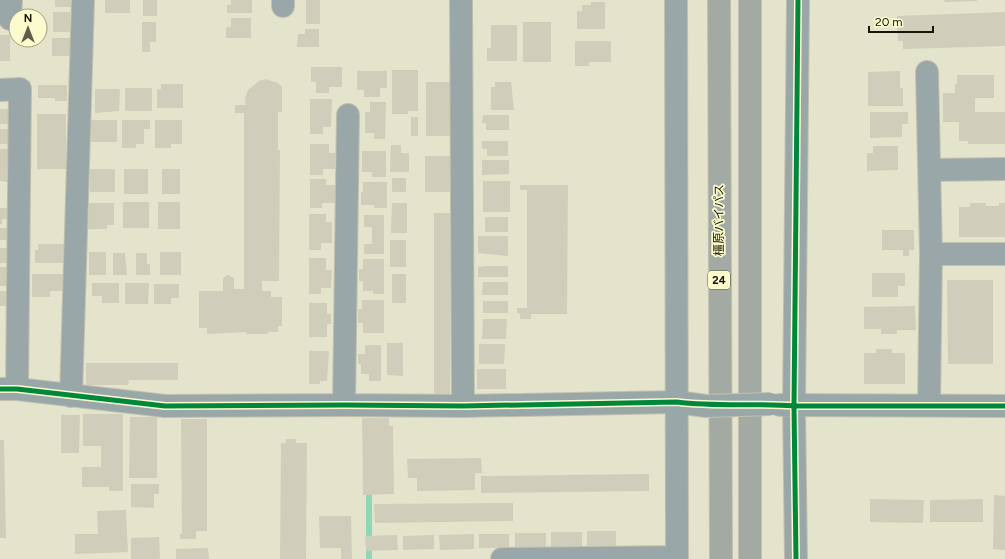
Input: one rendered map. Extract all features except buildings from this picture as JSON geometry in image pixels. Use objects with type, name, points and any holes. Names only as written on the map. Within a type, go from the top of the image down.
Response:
[{"type":"highway","name":"橿原バイパス","points":[[719,0],[720,559]]},
{"type":"highway","points":[[750,0],[750,559]]},
{"type":"street","points":[[72,396],[84,0]]},
{"type":"street","points":[[461,0],[463,406]]},
{"type":"street","points":[[502,559],[677,558],[676,0]]},
{"type":"street","points":[[796,559],[794,406],[798,0]]},
{"type":"street","points":[[927,72],[931,170],[929,405]]},
{"type":"street","points":[[0,90],[20,89],[9,389],[165,406],[463,406],[677,402],[706,406],[771,404],[794,406],[1005,406]]},
{"type":"street","points":[[344,405],[348,115]]},
{"type":"street","points":[[931,170],[1005,170]]},
{"type":"street","points":[[931,254],[1005,254]]},
{"type":"waterway","points":[[369,495],[369,559]]},
{"type":"cycle path","points":[[796,559],[794,406],[798,0]]},
{"type":"cycle path","points":[[0,389],[17,389],[165,406],[463,406],[677,402],[794,406],[1005,406]]}]
